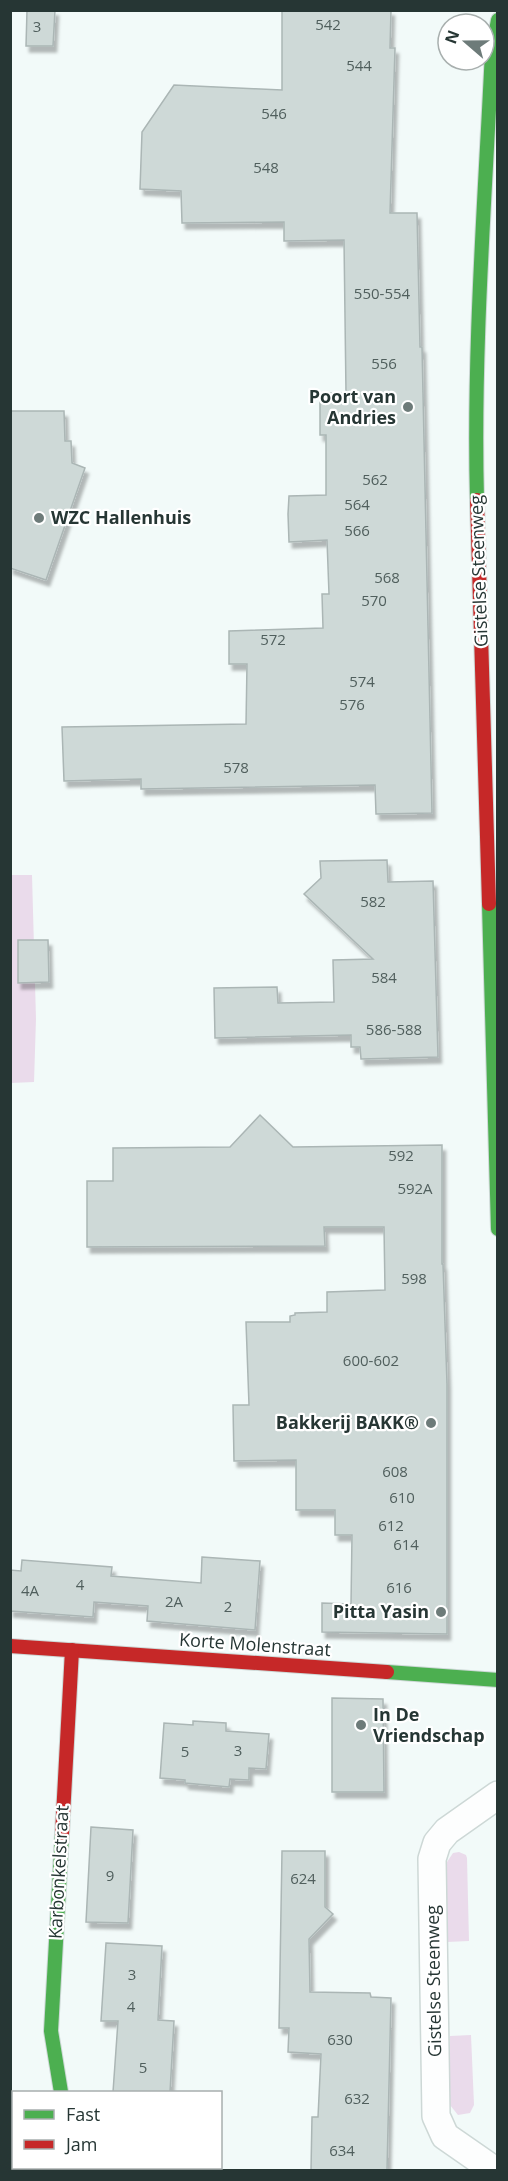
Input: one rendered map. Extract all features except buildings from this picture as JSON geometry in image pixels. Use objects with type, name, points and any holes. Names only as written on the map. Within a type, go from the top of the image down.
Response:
[{"type":"main road","name":"Gistelse Steenweg","points":[[498,20],[492,51],[480,307],[487,471],[498,1229]]},
{"type":"main road","name":"Korte Molenstraat","points":[[10,1646],[498,1680]]},
{"type":"main road","name":"Karbonkelstraat","points":[[61,2091],[51,2031],[72,1650]]},
{"type":"street","name":"Gistelse Steenweg","points":[[494,2170],[445,2136],[436,2116],[432,1859],[436,1843],[447,1830],[498,1795]]},
{"type":"shaded area","points":[[10,875],[32,875],[36,1019],[34,1082],[11,1083]]},
{"type":"shaded area","points":[[459,1852],[467,1858],[469,1941],[447,1942],[447,1862],[453,1853]]},
{"type":"shaded area","points":[[471,2035],[474,2105],[470,2113],[458,2115],[450,2105],[450,2036]]},
{"type":"traffic: fast","points":[[477,500],[480,276],[492,51],[498,20]]},
{"type":"traffic: fast","points":[[489,904],[498,1229]]},
{"type":"traffic: fast","points":[[387,1672],[498,1680]]},
{"type":"traffic: fast","points":[[61,2091],[51,2031],[62,1834]]},
{"type":"traffic: jam","points":[[477,500],[489,904]]},
{"type":"traffic: jam","points":[[10,1646],[387,1672]]},
{"type":"traffic: jam","points":[[62,1834],[72,1650]]},
{"type":"place","name":"Poort van Andries","points":[[408,407]]},
{"type":"place","name":"WZC Hallenhuis","points":[[39,518]]},
{"type":"place","name":"Bakkerij BAKK®","points":[[431,1423]]},
{"type":"place","name":"Pitta Yasin","points":[[441,1612]]},
{"type":"place","name":"In De Vriendschap","points":[[361,1725]]}]
